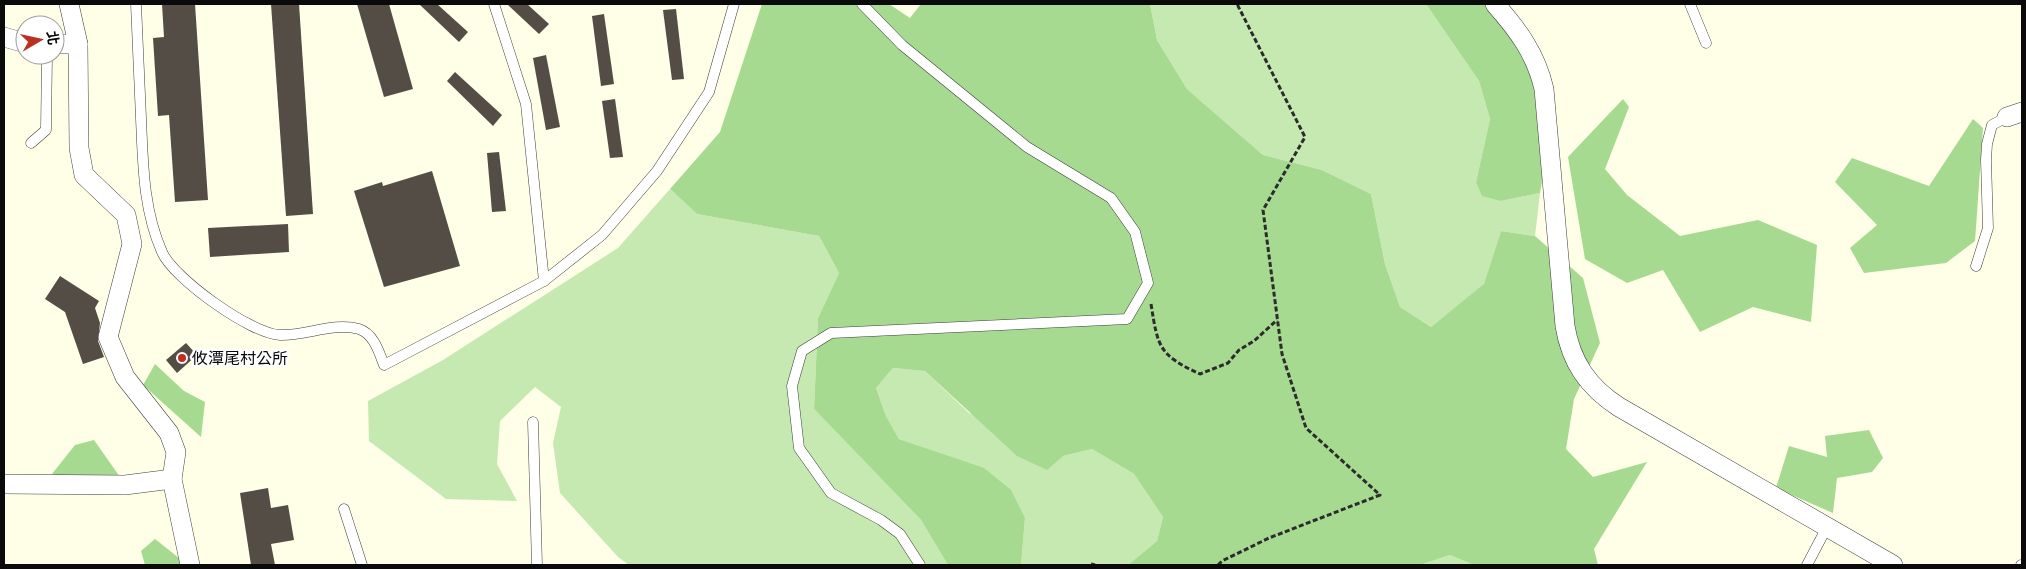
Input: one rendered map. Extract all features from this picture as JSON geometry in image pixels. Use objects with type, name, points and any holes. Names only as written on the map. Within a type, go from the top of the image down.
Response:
[{"type":"street","points":[[68,4],[78,44],[79,148],[84,175],[126,216],[132,244],[108,337],[125,376],[169,433],[176,452],[172,479],[190,565]]},
{"type":"street","points":[[1495,4],[1528,45],[1538,66],[1544,89],[1565,326],[1570,350],[1578,366],[1596,389],[1619,407],[1893,565]]},
{"type":"street","points":[[65,44],[78,44]]},
{"type":"street","points":[[4,484],[125,485],[172,479]]},
{"type":"lane","points":[[136,4],[144,192],[162,253],[185,282],[257,330],[277,335],[300,336],[339,328],[360,330],[374,341],[384,365],[544,281],[602,235],[657,171],[709,92],[734,4]]},
{"type":"lane","points":[[494,4],[526,104],[544,281]]},
{"type":"lane","points":[[862,4],[902,45],[1027,147],[1110,198],[1135,232],[1148,284],[1127,319],[830,333],[802,351],[792,386],[799,448],[831,493],[881,520],[900,534],[920,565]]},
{"type":"lane","points":[[1690,4],[1706,43]]},
{"type":"lane","points":[[31,142],[46,130],[47,65]]},
{"type":"lane","points":[[1976,266],[1988,228],[1987,144],[1992,125],[2015,115]]},
{"type":"lane","points":[[533,422],[537,565]]},
{"type":"lane","points":[[344,510],[362,565]]},
{"type":"lane","points":[[1807,565],[1827,527]]},
{"type":"path","points":[[1218,565],[1222,561],[1269,538],[1380,495],[1306,428],[1282,354],[1263,210],[1305,137],[1237,4]]},
{"type":"path","points":[[1148,284],[1156,339],[1174,362],[1200,374],[1228,363],[1239,350],[1254,341],[1277,320]]},
{"type":"green space","points":[[762,4],[889,4],[910,18],[921,4],[1150,4],[1157,40],[1187,89],[1263,155],[1322,170],[1371,194],[1385,264],[1400,307],[1431,327],[1484,284],[1501,231],[1535,236],[1583,278],[1600,343],[1574,399],[1566,449],[1593,477],[1647,462],[1594,549],[1598,565],[1474,565],[1450,555],[1420,565],[1128,565],[1157,541],[1163,517],[1134,474],[1092,449],[1063,456],[1047,470],[1017,456],[925,371],[893,368],[876,388],[886,416],[899,439],[984,468],[1011,490],[1025,518],[1021,565],[948,565],[921,520],[814,409],[818,318],[839,273],[819,236],[697,214],[670,189],[720,132]]},
{"type":"green space","points":[[1150,4],[1426,4],[1479,81],[1490,119],[1476,182],[1501,201],[1540,193],[1535,236],[1501,231],[1484,285],[1431,327],[1400,307],[1385,264],[1371,194],[1322,170],[1263,155],[1187,89],[1157,40]]},
{"type":"green space","points":[[1426,4],[1486,4],[1506,28],[1538,85],[1547,151],[1540,193],[1501,201],[1482,196],[1476,182],[1490,119],[1479,81]]},
{"type":"green space","points":[[1623,99],[1629,107],[1605,169],[1627,195],[1680,236],[1758,220],[1817,245],[1811,322],[1753,307],[1700,332],[1663,270],[1627,283],[1585,259],[1568,157]]},
{"type":"green space","points":[[1973,119],[1983,128],[1975,241],[1946,263],[1864,273],[1850,248],[1877,225],[1835,182],[1852,158],[1929,186]]},
{"type":"green space","points":[[670,189],[697,214],[819,236],[839,273],[818,318],[814,409],[921,520],[948,565],[629,565],[618,557],[560,493],[553,443],[561,407],[535,387],[500,421],[497,464],[517,501],[446,499],[369,441],[368,401],[443,360],[618,248]]},
{"type":"green space","points":[[155,364],[184,391],[205,402],[201,437],[143,385]]},
{"type":"green space","points":[[893,368],[925,371],[969,413],[1063,456],[1092,449],[1134,474],[1163,517],[1157,541],[1128,565],[1021,565],[1025,518],[933,451],[899,439],[886,416],[876,388]]},
{"type":"green space","points":[[1869,430],[1883,458],[1872,472],[1837,478],[1833,513],[1776,488],[1789,446],[1827,457],[1825,436]]},
{"type":"green space","points":[[94,440],[120,477],[109,490],[52,474],[75,445]]},
{"type":"green space","points":[[155,539],[179,558],[183,565],[145,565],[141,551]]},
{"type":"green space","points":[[1450,555],[1474,565],[1420,565]]},
{"type":"building","points":[[162,4],[195,4],[208,200],[175,202],[169,115],[158,116],[153,38],[164,37]]},
{"type":"building","points":[[271,4],[299,4],[313,214],[286,216]]},
{"type":"building","points":[[357,4],[389,4],[413,89],[384,97]]},
{"type":"building","points":[[419,4],[437,4],[468,32],[459,42]]},
{"type":"building","points":[[507,4],[527,4],[549,24],[539,34]]},
{"type":"building","points":[[676,9],[684,79],[672,80],[663,10]]},
{"type":"building","points":[[604,14],[614,84],[601,86],[592,16]]},
{"type":"building","points":[[546,55],[560,127],[546,130],[533,58]]},
{"type":"building","points":[[455,72],[502,115],[493,126],[447,81]]},
{"type":"building","points":[[615,99],[623,157],[610,158],[602,101]]},
{"type":"building","points":[[499,152],[506,211],[492,212],[487,153]]},
{"type":"building","points":[[432,171],[460,266],[384,287],[354,191],[382,182],[383,186]]},
{"type":"building","points":[[288,224],[289,252],[210,257],[208,228]]},
{"type":"building","points":[[60,276],[99,301],[95,308],[100,323],[98,341],[104,357],[83,364],[65,312],[45,299]]},
{"type":"building","name":"攸潭尾村公所","points":[[186,343],[197,355],[177,373],[166,360]]},
{"type":"building","points":[[268,488],[271,508],[288,505],[294,540],[271,544],[275,565],[251,565],[240,493]]},
{"type":"place","name":"攸潭尾村公所","points":[[182,358]]}]
